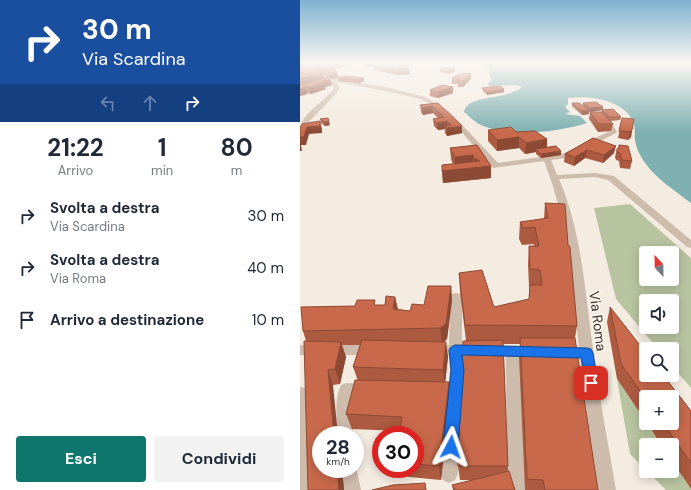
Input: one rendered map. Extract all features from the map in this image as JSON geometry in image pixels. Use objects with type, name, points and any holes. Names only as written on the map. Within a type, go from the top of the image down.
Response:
[{"type":"street","points":[[300,129],[304,120],[332,96],[336,87]]},
{"type":"street","points":[[373,87],[386,89],[433,103],[447,112],[496,166],[535,160],[547,160],[564,156],[614,132],[609,123],[598,114]]},
{"type":"street","points":[[311,105],[320,106]]},
{"type":"street","points":[[300,113],[312,112]]},
{"type":"street","name":"Via Roma","points":[[547,160],[555,177],[566,214],[575,258],[607,490]]},
{"type":"street","points":[[555,177],[589,174],[611,178],[691,245]]},
{"type":"street","points":[[449,474],[454,393],[457,370],[455,350],[456,297]]},
{"type":"street","points":[[300,350],[385,350]]},
{"type":"street","points":[[424,350],[543,351]]},
{"type":"street","points":[[513,351],[516,480],[519,490]]},
{"type":"street","points":[[573,351],[587,353]]},
{"type":"street","points":[[345,426],[344,404],[346,389],[385,390]]},
{"type":"street","points":[[439,392],[454,393]]},
{"type":"street","points":[[300,393],[305,490]]},
{"type":"street","points":[[350,478],[352,490]]},
{"type":"green space","points":[[630,204],[677,246],[639,246],[639,286],[679,286],[679,247],[691,258],[691,388],[679,374],[679,342],[652,342],[645,334],[679,334],[679,294],[639,294],[639,326],[616,299],[594,208]]},
{"type":"green space","points":[[617,379],[639,412],[639,430],[651,430],[656,438],[639,438],[639,463],[630,454]]},
{"type":"green space","points":[[679,471],[691,489],[691,490],[666,490],[654,478],[679,478]]},
{"type":"water","points":[[522,87],[691,87],[691,203],[665,183],[648,166],[637,148],[633,122],[629,115],[614,104],[596,98],[568,98],[568,104],[565,107],[570,112],[565,114],[580,116],[587,123],[562,129],[534,132],[493,129],[481,125],[464,112],[467,106],[472,102],[507,94]]},
{"type":"building","points":[[438,87],[453,87],[438,92],[430,90]]},
{"type":"building","points":[[501,87],[504,89],[487,92],[482,88]]},
{"type":"building","points":[[596,102],[603,107],[590,108],[583,103]]},
{"type":"building","points":[[438,103],[462,126],[447,128],[445,126],[451,125],[447,121],[437,123],[433,119],[444,117],[432,106],[422,108],[420,105]]},
{"type":"building","points":[[572,103],[579,103],[589,110],[582,111]]},
{"type":"building","points":[[613,109],[621,117],[609,117],[602,110]]},
{"type":"building","points":[[590,112],[601,112],[613,124],[599,124]]},
{"type":"building","points":[[328,118],[329,121],[324,122],[320,119]]},
{"type":"building","points":[[622,118],[634,119],[632,130],[630,132],[619,131]]},
{"type":"building","points":[[320,121],[320,126],[307,127],[304,137],[300,137],[300,128],[302,124]]},
{"type":"building","points":[[511,127],[516,132],[535,131],[547,139],[526,143],[519,137],[497,140],[488,130]]},
{"type":"building","points":[[593,138],[616,146],[604,155],[587,150],[575,157],[565,154]]},
{"type":"building","points":[[477,145],[491,166],[442,171],[442,165],[480,161],[474,159],[473,155],[455,157],[450,148]]},
{"type":"building","points":[[619,145],[628,146],[632,161],[622,160],[620,153],[617,152]]},
{"type":"building","points":[[556,146],[561,151],[541,154],[536,149]]},
{"type":"building","points":[[545,203],[565,204],[577,326],[465,325],[459,273],[482,270],[494,307],[529,299],[530,285],[542,285],[540,270],[530,269],[529,246],[539,246],[535,227],[523,228],[520,222],[548,218]]},
{"type":"building","points":[[428,286],[451,286],[446,324],[440,328],[303,331],[301,307],[355,306],[357,300],[375,300],[374,305],[385,305],[386,296],[395,297],[393,309],[410,311],[412,304],[424,305]]},
{"type":"building","points":[[610,307],[639,344],[639,382],[668,382],[675,390],[640,390],[621,364]]},
{"type":"building","points":[[520,338],[575,338],[598,490],[545,490],[543,480],[527,479]]},
{"type":"building","points":[[362,340],[446,342],[443,370],[353,367]]},
{"type":"building","points":[[503,340],[508,466],[458,466],[463,341]]},
{"type":"building","points":[[304,341],[341,342],[335,369],[328,370],[333,426],[312,426],[312,478],[338,478],[339,490],[308,490]]},
{"type":"building","points":[[355,380],[449,382],[439,466],[424,465],[424,426],[400,426],[402,417],[346,414]]},
{"type":"building","points":[[679,396],[691,411],[691,463],[679,446],[679,438],[674,438],[668,430],[679,430]]},
{"type":"building","points":[[509,471],[515,490],[455,490],[452,485]]},
{"type":"building","points":[[425,483],[426,490],[372,490],[393,485]]},
{"type":"route","points":[[451,447],[454,393],[457,370],[455,350],[573,351],[587,353],[591,383]]}]
